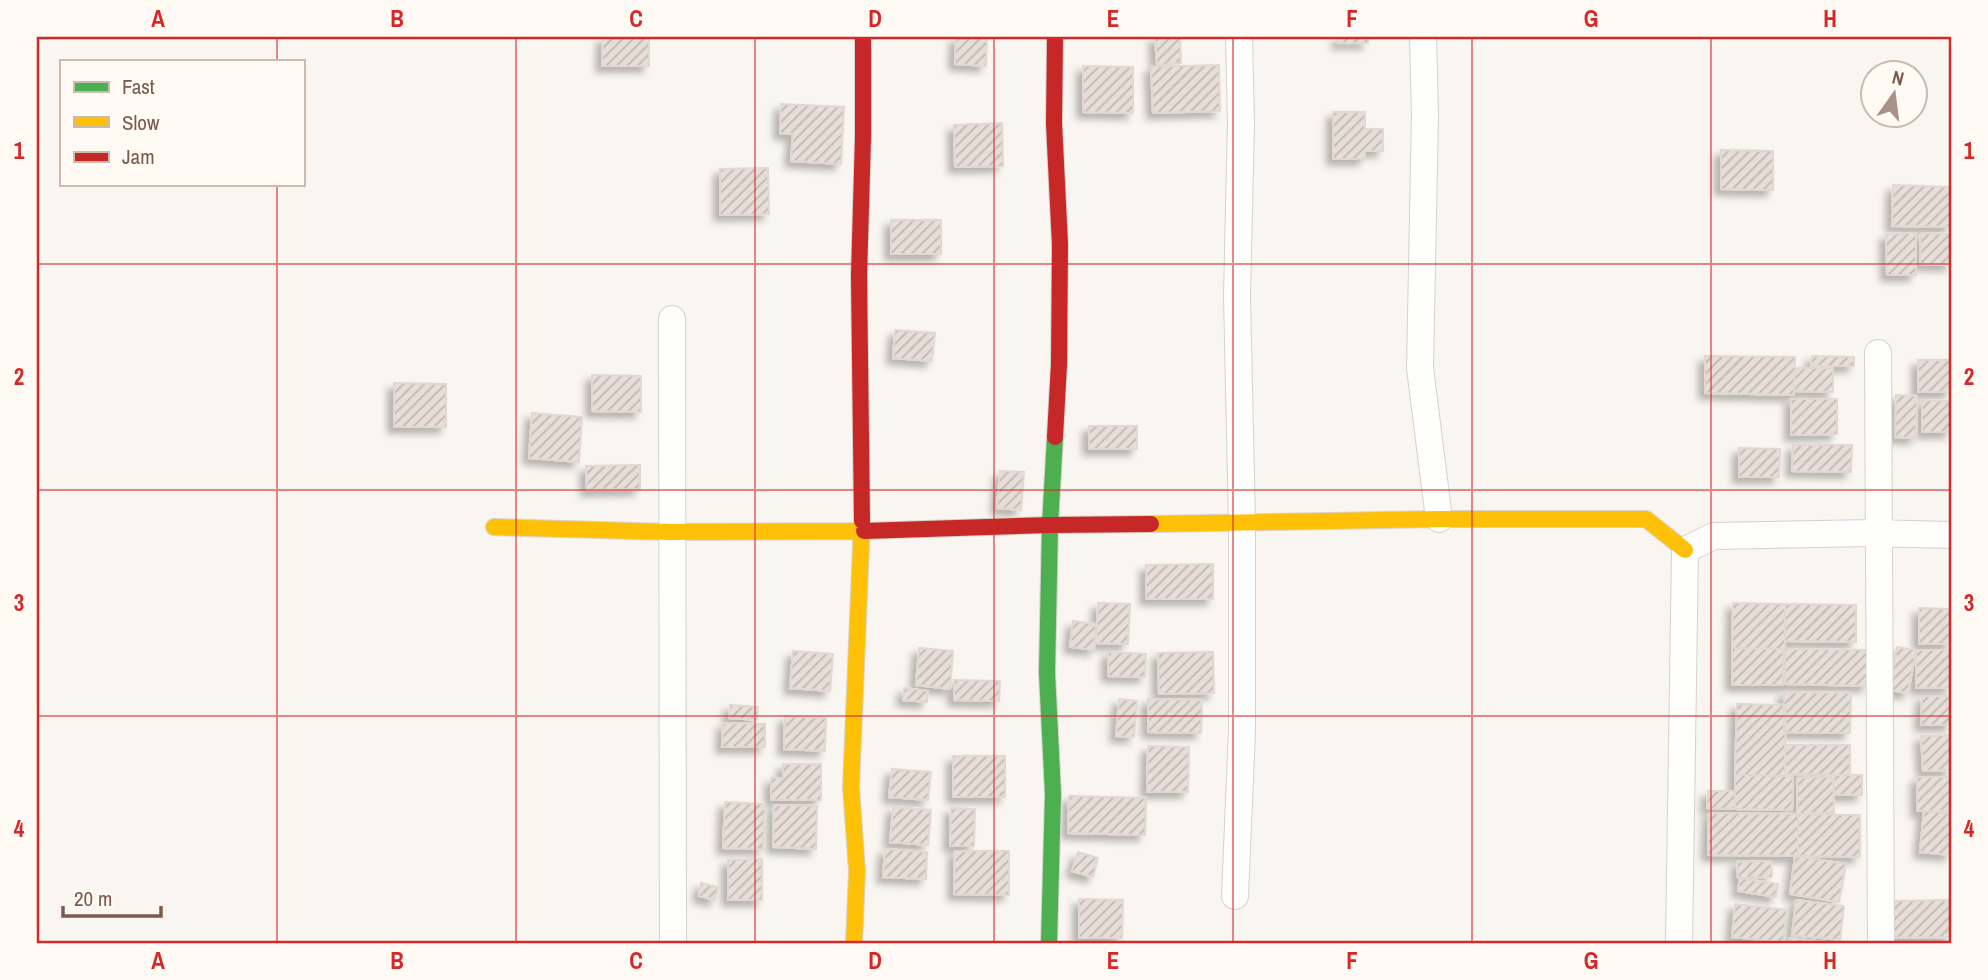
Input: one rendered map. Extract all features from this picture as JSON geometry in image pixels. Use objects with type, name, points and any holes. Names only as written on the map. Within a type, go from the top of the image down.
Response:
[{"type":"street","points":[[855,943],[857,871],[851,787],[862,531],[859,276],[863,37]]},
{"type":"street","points":[[1049,943],[1053,794],[1047,673],[1049,525],[1059,364],[1060,245],[1054,122],[1055,37]]},
{"type":"street","points":[[1235,896],[1242,731],[1242,523],[1237,296],[1241,122],[1238,37]]},
{"type":"street","points":[[1423,37],[1425,114],[1420,368],[1438,519]]},
{"type":"street","points":[[672,319],[673,943]]},
{"type":"street","points":[[1878,354],[1881,943]]},
{"type":"street","points":[[494,527],[671,532],[862,531],[1049,525],[1438,519],[1646,519],[1685,550]]},
{"type":"street","points":[[1685,550],[1714,536],[1951,535]]},
{"type":"street","points":[[1679,943],[1685,550]]},
{"type":"building","points":[[603,37],[649,37],[649,66],[602,66]]},
{"type":"building","points":[[956,37],[987,37],[986,66],[955,64]]},
{"type":"building","points":[[1155,37],[1180,37],[1181,63],[1157,65]]},
{"type":"building","points":[[1338,37],[1368,37],[1368,43],[1338,43]]},
{"type":"building","points":[[1219,65],[1220,111],[1153,113],[1151,67]]},
{"type":"building","points":[[1083,66],[1133,67],[1133,113],[1083,112]]},
{"type":"building","points":[[781,104],[844,107],[841,164],[791,161],[793,134],[780,133]]},
{"type":"building","points":[[1333,112],[1365,112],[1365,129],[1383,129],[1383,151],[1365,151],[1365,159],[1333,159]]},
{"type":"building","points":[[1002,123],[1003,166],[955,167],[954,125]]},
{"type":"building","points":[[1721,150],[1773,151],[1773,190],[1721,189]]},
{"type":"building","points":[[768,168],[769,214],[720,215],[720,169]]},
{"type":"building","points":[[1893,185],[1951,187],[1951,227],[1892,226]]},
{"type":"building","points":[[891,220],[941,220],[941,254],[891,254]]},
{"type":"building","points":[[1916,233],[1916,275],[1887,275],[1886,234]]},
{"type":"building","points":[[1921,233],[1951,234],[1951,265],[1920,264]]},
{"type":"building","points":[[895,330],[935,333],[932,361],[893,358]]},
{"type":"building","points":[[1705,356],[1795,357],[1794,395],[1705,393]]},
{"type":"building","points":[[1812,356],[1854,357],[1854,366],[1811,366]]},
{"type":"building","points":[[1918,360],[1951,360],[1951,392],[1918,392]]},
{"type":"building","points":[[1795,368],[1833,368],[1833,392],[1794,391]]},
{"type":"building","points":[[592,375],[641,376],[641,412],[592,411]]},
{"type":"building","points":[[394,383],[446,384],[446,427],[394,427]]},
{"type":"building","points":[[1896,395],[1917,396],[1916,438],[1895,437]]},
{"type":"building","points":[[1791,399],[1837,399],[1837,434],[1791,435]]},
{"type":"building","points":[[1922,400],[1951,401],[1951,432],[1922,432]]},
{"type":"building","points":[[532,413],[582,417],[579,462],[529,458]]},
{"type":"building","points":[[1089,426],[1137,426],[1137,449],[1089,449]]},
{"type":"building","points":[[1793,445],[1852,445],[1851,472],[1792,471]]},
{"type":"building","points":[[1739,448],[1780,449],[1779,477],[1739,477]]},
{"type":"building","points":[[640,465],[640,489],[587,490],[586,466]]},
{"type":"building","points":[[1000,471],[1024,472],[1021,510],[997,508]]},
{"type":"building","points":[[1213,564],[1213,599],[1146,599],[1146,565]]},
{"type":"building","points":[[1098,603],[1130,604],[1128,644],[1096,643]]},
{"type":"building","points":[[1733,603],[1785,604],[1785,649],[1732,648]]},
{"type":"building","points":[[1785,604],[1856,605],[1856,642],[1785,641]]},
{"type":"building","points":[[1919,608],[1951,609],[1951,644],[1919,644]]},
{"type":"building","points":[[1073,621],[1096,624],[1094,650],[1070,647]]},
{"type":"building","points":[[1897,647],[1916,650],[1908,693],[1889,690]]},
{"type":"building","points":[[919,648],[953,651],[950,689],[916,685]]},
{"type":"building","points":[[1732,648],[1783,649],[1783,685],[1732,685]]},
{"type":"building","points":[[1785,649],[1868,650],[1868,686],[1785,684]]},
{"type":"building","points":[[1916,650],[1951,650],[1951,688],[1916,688]]},
{"type":"building","points":[[793,651],[833,654],[830,691],[790,688]]},
{"type":"building","points":[[1108,652],[1146,654],[1145,677],[1108,676]]},
{"type":"building","points":[[1213,652],[1214,693],[1159,694],[1158,653]]},
{"type":"building","points":[[954,680],[1000,681],[999,701],[954,700]]},
{"type":"building","points":[[904,688],[928,691],[927,702],[903,700]]},
{"type":"building","points":[[1784,692],[1851,693],[1850,733],[1784,732]]},
{"type":"building","points":[[1922,696],[1951,696],[1951,725],[1921,725]]},
{"type":"building","points":[[1119,699],[1137,701],[1134,737],[1116,736]]},
{"type":"building","points":[[1148,699],[1202,700],[1201,733],[1148,732]]},
{"type":"building","points":[[1737,704],[1786,705],[1785,776],[1735,775]]},
{"type":"building","points":[[730,705],[758,707],[757,720],[729,718]]},
{"type":"building","points":[[785,716],[826,718],[825,751],[784,749]]},
{"type":"building","points":[[723,723],[765,724],[765,747],[722,747]]},
{"type":"building","points":[[1951,735],[1951,770],[1923,771],[1921,736]]},
{"type":"building","points":[[1785,745],[1850,745],[1850,775],[1785,774]]},
{"type":"building","points":[[1148,746],[1189,747],[1188,792],[1147,792]]},
{"type":"building","points":[[953,756],[1005,756],[1005,797],[953,797]]},
{"type":"building","points":[[783,764],[821,764],[821,800],[771,800],[771,778],[783,778]]},
{"type":"building","points":[[892,769],[931,772],[928,800],[889,797]]},
{"type":"building","points":[[1735,775],[1793,776],[1792,810],[1735,809]]},
{"type":"building","points":[[1834,775],[1862,775],[1862,795],[1834,795]]},
{"type":"building","points":[[1833,777],[1834,813],[1797,814],[1797,778]]},
{"type":"building","points":[[1917,777],[1951,777],[1951,811],[1917,811]]},
{"type":"building","points":[[1708,791],[1735,791],[1735,809],[1707,808]]},
{"type":"building","points":[[1069,796],[1146,798],[1145,835],[1068,833]]},
{"type":"building","points":[[725,802],[765,804],[763,849],[723,848]]},
{"type":"building","points":[[774,805],[817,806],[816,849],[773,847]]},
{"type":"building","points":[[893,807],[931,810],[928,845],[890,842]]},
{"type":"building","points":[[951,808],[975,809],[974,846],[950,846]]},
{"type":"building","points":[[1924,811],[1951,813],[1951,855],[1920,852]]},
{"type":"building","points":[[1709,813],[1798,814],[1798,856],[1708,855]]},
{"type":"building","points":[[1798,814],[1860,815],[1860,857],[1798,856]]},
{"type":"building","points":[[885,849],[927,852],[926,879],[883,877]]},
{"type":"building","points":[[955,851],[1009,851],[1009,895],[954,894]]},
{"type":"building","points":[[1078,852],[1098,858],[1093,877],[1072,871]]},
{"type":"building","points":[[1795,856],[1846,864],[1839,902],[1790,894]]},
{"type":"building","points":[[762,859],[762,900],[728,900],[728,860]]},
{"type":"building","points":[[1771,861],[1772,877],[1738,878],[1737,862]]},
{"type":"building","points":[[1740,878],[1778,884],[1776,897],[1738,891]]},
{"type":"building","points":[[701,883],[718,887],[715,900],[699,896]]},
{"type":"building","points":[[1079,899],[1123,900],[1122,938],[1079,938]]},
{"type":"building","points":[[1796,900],[1844,906],[1840,940],[1792,935]]},
{"type":"building","points":[[1951,900],[1951,937],[1891,938],[1891,901]]},
{"type":"building","points":[[1735,904],[1787,910],[1783,942],[1732,937]]},
{"type":"building","points":[[1790,938],[1834,943],[1789,943]]},
{"type":"traffic: fast","points":[[1049,943],[1053,794],[1047,673],[1055,437]]},
{"type":"traffic: slow","points":[[1151,524],[1646,519],[1685,550]]},
{"type":"traffic: slow","points":[[854,943],[857,871],[851,787],[862,521]]},
{"type":"traffic: slow","points":[[494,527],[671,532],[864,531]]},
{"type":"traffic: jam","points":[[862,521],[859,276],[863,37]]},
{"type":"traffic: jam","points":[[1055,37],[1054,123],[1060,245],[1055,437]]},
{"type":"traffic: jam","points":[[864,531],[1151,524]]}]
